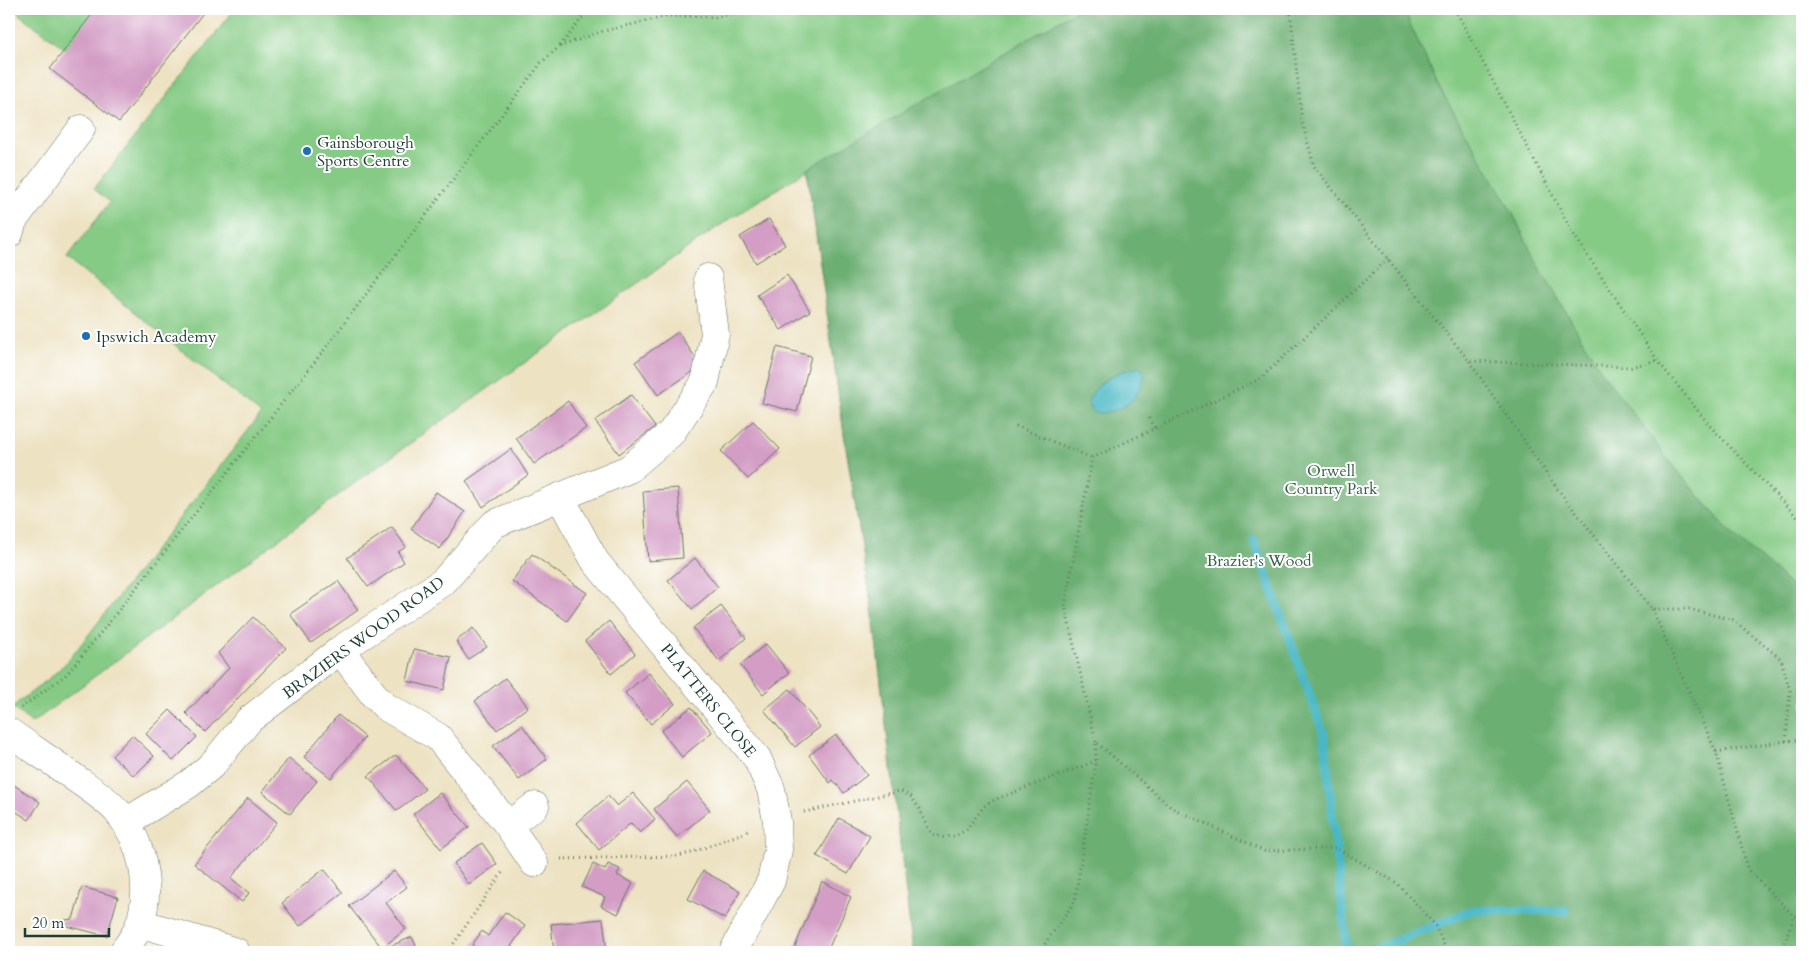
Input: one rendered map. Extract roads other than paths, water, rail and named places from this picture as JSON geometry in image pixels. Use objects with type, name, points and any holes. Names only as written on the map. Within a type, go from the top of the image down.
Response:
[{"type":"street","points":[[9,234],[13,221],[81,129]]},
{"type":"street","name":"BRAZIERS WOOD ROAD","points":[[126,822],[189,784],[212,764],[249,720],[340,650],[444,581],[494,524],[629,469],[672,433],[705,382],[715,334],[708,278]]},
{"type":"street","name":"PLATTERS CLOSE","points":[[560,497],[595,561],[757,758],[771,789],[777,821],[778,850],[771,881],[733,952]]},
{"type":"street","points":[[340,650],[374,695],[386,707],[438,737],[508,824],[528,856]]},
{"type":"street","points":[[14,720],[116,810],[126,822],[141,856],[146,879],[140,923],[123,952]]},
{"type":"street","points":[[508,824],[535,806]]},
{"type":"street","points":[[140,923],[236,952]]},
{"type":"water","points":[[1141,367],[1145,375],[1133,399],[1121,408],[1113,411],[1094,413],[1088,402],[1092,394],[1103,382],[1117,374]]},
{"type":"waterway","points":[[1254,540],[1324,734],[1347,952]]},
{"type":"waterway","points":[[1369,952],[1473,910],[1566,911]]},
{"type":"place","name":"Gainsborough Sports Centre","points":[[307,151]]},
{"type":"place","name":"Ipswich Academy","points":[[86,336]]},
{"type":"park label","name":"Orwell Country Park","points":[[1331,479]]},
{"type":"park label","name":"Brazier's Wood","points":[[1259,560]]}]
